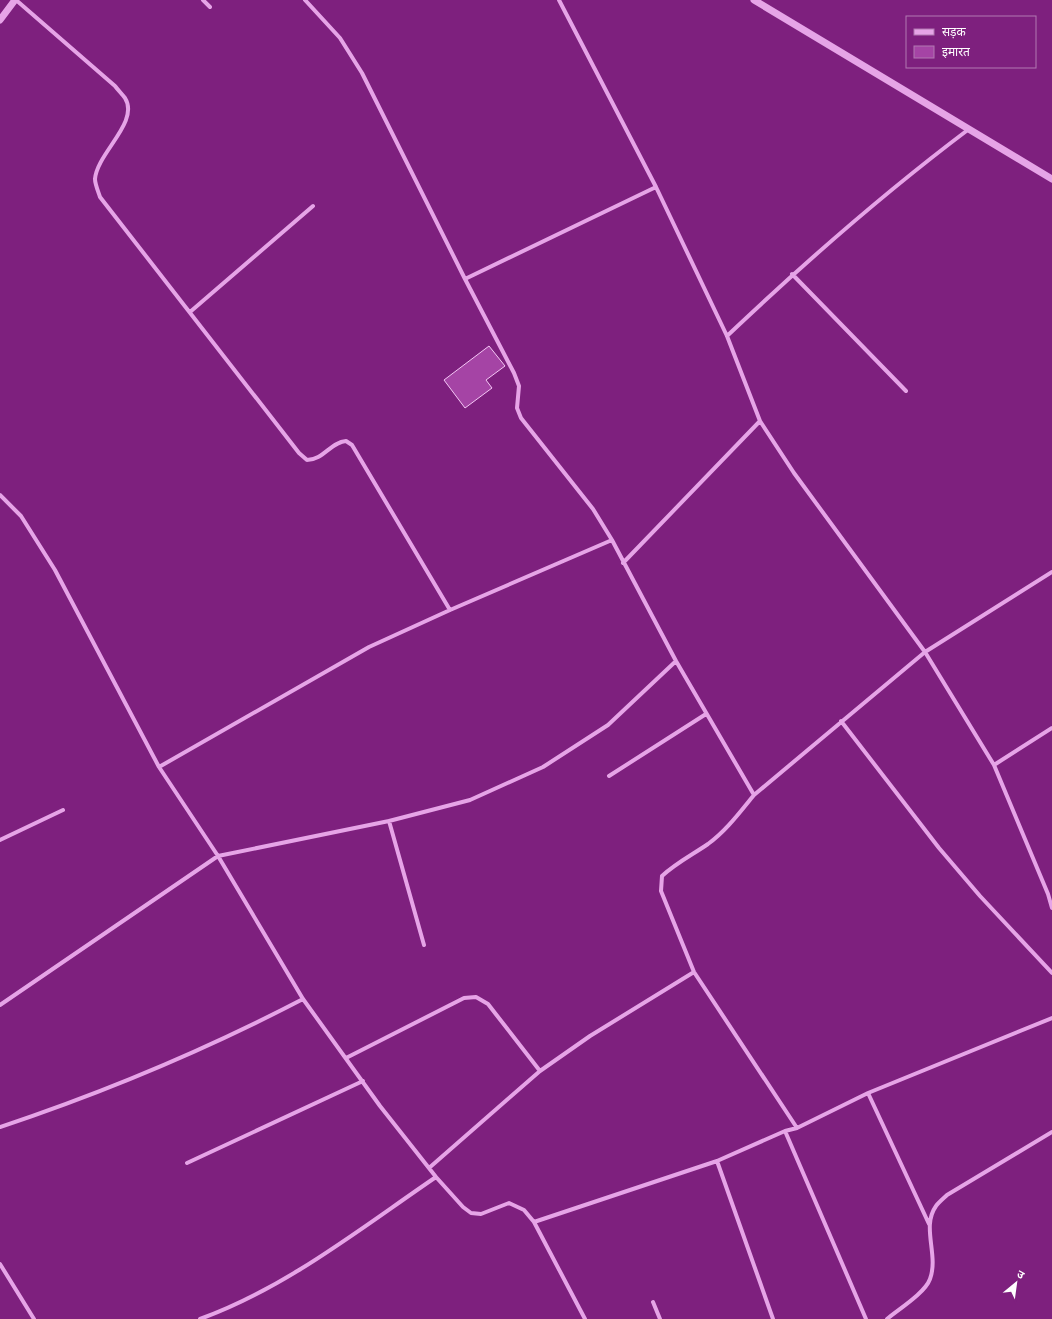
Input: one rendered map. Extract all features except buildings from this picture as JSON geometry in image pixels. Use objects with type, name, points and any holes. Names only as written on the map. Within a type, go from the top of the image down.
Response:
[{"type":"street","points":[[0,20],[16,0],[115,86],[126,99],[129,112],[125,124],[99,163],[95,180],[100,197],[299,453],[307,460],[316,460],[340,441],[346,441],[352,445],[450,610]]},
{"type":"street","points":[[203,0],[210,7]]},
{"type":"street","points":[[305,0],[314,7],[340,38],[362,73],[465,279],[514,373],[519,386],[517,408],[520,418],[593,509],[612,540],[676,661],[754,795]]},
{"type":"street","points":[[559,0],[656,187],[727,336],[760,421],[794,473],[925,652],[994,765],[1050,893],[1052,908]]},
{"type":"street","points":[[754,0],[1052,179]]},
{"type":"street","points":[[727,336],[792,274],[909,175],[969,129]]},
{"type":"street","points":[[465,279],[656,187]]},
{"type":"street","points":[[190,312],[313,206]]},
{"type":"street","points":[[792,274],[906,391]]},
{"type":"street","points":[[623,563],[760,421]]},
{"type":"street","points":[[0,495],[21,516],[55,570],[159,767],[218,856],[303,999],[363,1082],[429,1168],[463,1207],[471,1213],[481,1214],[509,1203],[524,1210],[534,1222],[585,1319]]},
{"type":"street","points":[[159,767],[369,647],[450,610],[612,540]]},
{"type":"street","points":[[797,1128],[694,972],[661,891],[662,876],[674,866],[708,844],[735,819],[754,795],[925,652],[1052,572]]},
{"type":"street","points":[[0,1005],[218,856],[389,821],[470,800],[542,767],[608,725],[676,661]]},
{"type":"street","points":[[609,776],[706,714]]},
{"type":"street","points":[[841,721],[939,848],[980,896],[1052,973]]},
{"type":"street","points":[[994,765],[1052,728]]},
{"type":"street","points":[[0,840],[64,810]]},
{"type":"street","points":[[389,821],[424,945]]},
{"type":"street","points":[[429,1168],[540,1071],[590,1036],[694,972]]},
{"type":"street","points":[[346,1058],[464,998],[476,997],[488,1004],[540,1071]]},
{"type":"street","points":[[0,1127],[142,1075],[234,1034],[303,999]]},
{"type":"street","points":[[534,1222],[717,1161],[785,1131],[797,1128],[868,1093],[1052,1018]]},
{"type":"street","points":[[187,1163],[363,1082]]},
{"type":"street","points":[[868,1093],[929,1224],[933,1266],[930,1280],[921,1291],[887,1319]]},
{"type":"street","points":[[785,1131],[866,1319]]},
{"type":"street","points":[[929,1224],[936,1206],[947,1195],[1052,1132]]},
{"type":"street","points":[[717,1161],[773,1319]]},
{"type":"street","points":[[200,1319],[218,1312],[293,1274],[436,1177]]},
{"type":"street","points":[[0,1264],[34,1319]]},
{"type":"street","points":[[653,1302],[660,1319]]}]
